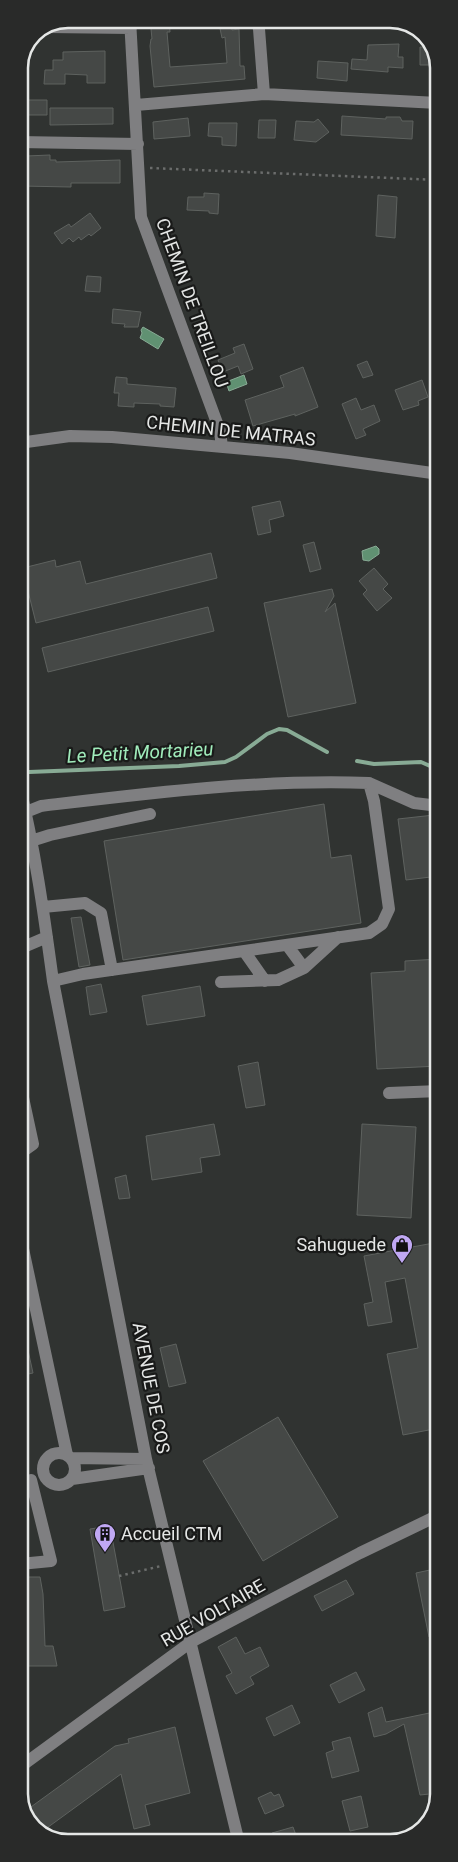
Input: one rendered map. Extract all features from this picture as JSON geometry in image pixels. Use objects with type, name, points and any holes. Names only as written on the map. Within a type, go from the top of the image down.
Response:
[{"type":"street","name":"CHEMIN DE TREILLOU","points":[[130,28],[141,217],[220,431],[222,447]]},
{"type":"street","points":[[259,28],[264,94]]},
{"type":"street","points":[[136,105],[264,94],[430,103]]},
{"type":"street","points":[[28,142],[138,144]]},
{"type":"street","name":"CHEMIN DE MATRAS","points":[[28,442],[70,436],[112,437],[290,453],[430,473]]},
{"type":"street","points":[[28,811],[41,806],[190,788],[338,782],[369,783],[400,798],[414,803],[430,805]]},
{"type":"street","points":[[53,981],[83,974],[369,933],[382,924],[389,910],[374,800],[369,783]]},
{"type":"street","points":[[31,841],[50,835],[150,814]]},
{"type":"street","name":"AVENUE DE COS","points":[[28,824],[43,907],[53,981],[148,1463],[238,1834]]},
{"type":"street","points":[[43,907],[85,903],[101,913],[112,970]]},
{"type":"street","points":[[28,944],[47,937]]},
{"type":"street","points":[[221,982],[278,980],[304,968],[338,938]]},
{"type":"street","points":[[287,945],[304,968]]},
{"type":"street","points":[[244,951],[265,980]]},
{"type":"street","points":[[389,1093],[430,1091]]},
{"type":"street","points":[[28,1121],[33,1144],[28,1148]]},
{"type":"street","points":[[28,1271],[69,1456],[75,1468],[72,1478],[68,1482],[58,1485],[53,1484],[45,1477],[43,1467],[47,1458],[56,1453],[69,1456],[148,1463]]},
{"type":"street","points":[[72,1478],[148,1463]]},
{"type":"street","points":[[28,1480],[45,1477]]},
{"type":"street","points":[[28,1490],[51,1561],[28,1563]]},
{"type":"street","name":"RUE VOLTAIRE","points":[[28,1762],[191,1642],[351,1557],[430,1519]]},
{"type":"path","points":[[139,167],[430,180]]},
{"type":"path","points":[[119,1576],[172,1564]]},
{"type":"shaded area","points":[[143,327],[164,339],[158,349],[140,338]]},
{"type":"shaded area","points":[[244,375],[247,384],[229,391],[226,382]]},
{"type":"shaded area","points":[[376,546],[379,549],[379,554],[369,561],[363,560],[362,551]]},
{"type":"building","points":[[151,28],[170,28],[170,32],[167,32],[170,67],[227,63],[225,37],[222,38],[220,28],[239,29],[240,66],[244,66],[245,79],[154,87],[150,46],[152,39]]},
{"type":"building","points":[[399,44],[398,57],[403,57],[403,68],[388,67],[388,72],[351,69],[352,59],[367,60],[368,45]]},
{"type":"building","points":[[420,47],[424,47],[430,60],[430,65],[420,65]]},
{"type":"building","points":[[105,51],[105,83],[87,83],[87,75],[65,74],[65,84],[44,84],[45,70],[53,70],[53,60],[63,60],[63,52]]},
{"type":"building","points":[[318,61],[348,63],[347,81],[317,78]]},
{"type":"building","points":[[28,100],[47,100],[47,115],[28,115]]},
{"type":"building","points":[[50,108],[113,108],[113,124],[50,125]]},
{"type":"building","points":[[342,116],[386,119],[386,117],[400,117],[402,121],[413,121],[412,139],[341,135]]},
{"type":"building","points":[[188,118],[190,136],[154,139],[153,122]]},
{"type":"building","points":[[318,119],[329,132],[316,142],[294,140],[296,121],[314,122]]},
{"type":"building","points":[[259,120],[276,120],[275,138],[258,138]]},
{"type":"building","points":[[209,123],[237,123],[236,146],[222,145],[222,137],[208,136]]},
{"type":"building","points":[[50,155],[50,160],[56,160],[56,162],[120,160],[120,183],[71,183],[71,187],[28,186],[28,156]]},
{"type":"building","points":[[204,193],[219,194],[218,214],[209,213],[209,211],[187,210],[188,197],[204,197]]},
{"type":"building","points":[[378,195],[397,197],[395,238],[376,236]]},
{"type":"building","points":[[90,213],[101,228],[91,236],[89,234],[81,240],[79,237],[73,242],[69,238],[62,244],[54,233],[69,224],[71,227]]},
{"type":"building","points":[[87,276],[101,277],[100,292],[85,291]]},
{"type":"building","points":[[113,309],[141,312],[138,327],[124,327],[125,324],[112,323]]},
{"type":"building","points":[[244,344],[253,369],[241,374],[238,366],[223,372],[218,360],[235,353],[233,348]]},
{"type":"building","points":[[367,361],[373,375],[363,378],[357,365]]},
{"type":"building","points":[[303,367],[318,407],[295,416],[295,414],[253,426],[245,400],[284,387],[280,376]]},
{"type":"building","points":[[116,377],[127,378],[127,384],[176,388],[174,407],[160,406],[160,404],[134,403],[134,407],[118,406],[119,393],[114,393]]},
{"type":"building","points":[[422,380],[428,397],[418,401],[419,405],[403,410],[395,390]]},
{"type":"building","points":[[356,398],[361,410],[374,405],[380,421],[363,429],[366,435],[356,439],[342,404]]},
{"type":"building","points":[[280,501],[284,516],[269,520],[271,532],[258,535],[252,507]]},
{"type":"building","points":[[314,542],[321,569],[310,572],[303,545]]},
{"type":"building","points":[[211,553],[217,578],[36,623],[28,591],[28,567],[55,560],[56,567],[80,561],[86,584]]},
{"type":"building","points":[[374,568],[388,584],[383,589],[392,598],[377,611],[363,594],[367,590],[359,581]]},
{"type":"building","points":[[332,589],[334,596],[325,612],[335,603],[356,703],[288,717],[264,603]]},
{"type":"building","points":[[208,607],[214,631],[48,672],[42,648]]},
{"type":"building","points":[[324,804],[331,858],[351,855],[361,923],[123,960],[104,841]]},
{"type":"building","points":[[430,815],[430,877],[406,880],[398,819]]},
{"type":"building","points":[[81,917],[90,965],[79,967],[71,918]]},
{"type":"building","points":[[430,960],[430,1066],[377,1069],[371,973],[405,971],[405,961]]},
{"type":"building","points":[[101,984],[107,1012],[90,1015],[86,987]]},
{"type":"building","points":[[200,986],[205,1016],[147,1025],[142,996]]},
{"type":"building","points":[[258,1062],[265,1105],[246,1108],[238,1066]]},
{"type":"building","points":[[214,1124],[220,1155],[200,1158],[202,1172],[152,1180],[146,1136]]},
{"type":"building","points":[[362,1124],[416,1127],[411,1218],[357,1215]]},
{"type":"building","points":[[126,1175],[130,1198],[119,1199],[115,1178]]},
{"type":"building","points":[[430,1244],[430,1430],[403,1435],[387,1354],[418,1348],[405,1278],[385,1282],[392,1322],[368,1326],[364,1304],[373,1302],[364,1256]]},
{"type":"building","points":[[176,1344],[186,1383],[169,1387],[160,1348]]},
{"type":"building","points":[[28,1350],[33,1373],[28,1374]]},
{"type":"building","points":[[278,1417],[338,1517],[263,1561],[203,1461]]},
{"type":"building","name":"Accueil CTM","points":[[110,1526],[125,1607],[104,1611],[90,1529]]},
{"type":"building","points":[[430,1570],[430,1637],[429,1637],[416,1573]]},
{"type":"building","points":[[28,1577],[40,1577],[43,1594],[45,1646],[53,1646],[57,1666],[28,1666]]},
{"type":"building","points":[[346,1580],[354,1594],[322,1611],[314,1596]]},
{"type":"building","points":[[236,1637],[245,1654],[260,1647],[269,1666],[250,1677],[254,1684],[236,1694],[226,1676],[232,1673],[218,1647]]},
{"type":"building","points":[[356,1672],[365,1690],[339,1703],[330,1685]]},
{"type":"building","points":[[292,1705],[300,1723],[274,1736],[266,1718]]},
{"type":"building","points":[[382,1707],[386,1722],[430,1713],[430,1794],[420,1795],[404,1724],[386,1734],[374,1737],[368,1713]]},
{"type":"building","points":[[175,1727],[190,1793],[145,1805],[150,1825],[134,1829],[121,1774],[47,1828],[36,1819],[30,1808],[115,1746],[129,1743],[128,1739]]},
{"type":"building","points":[[350,1737],[359,1771],[332,1778],[326,1753],[334,1750],[332,1742]]},
{"type":"building","points":[[271,1792],[274,1796],[279,1794],[284,1806],[265,1814],[258,1798]]},
{"type":"building","points":[[361,1796],[368,1827],[350,1831],[342,1801]]},
{"type":"building","points":[[293,1827],[296,1834],[272,1834]]},
{"type":"waterway","name":"Le Petit Mortarieu","points":[[29,772],[179,766],[225,762],[236,757],[267,734],[279,729],[287,730],[327,752]]},
{"type":"waterway","name":"Le Petit Mortarieu","points":[[357,761],[374,764],[421,762],[430,766]]},
{"type":"place","name":"Sahuguede","points":[[402,1264]]},
{"type":"place","name":"Accueil CTM","points":[[105,1553]]}]
